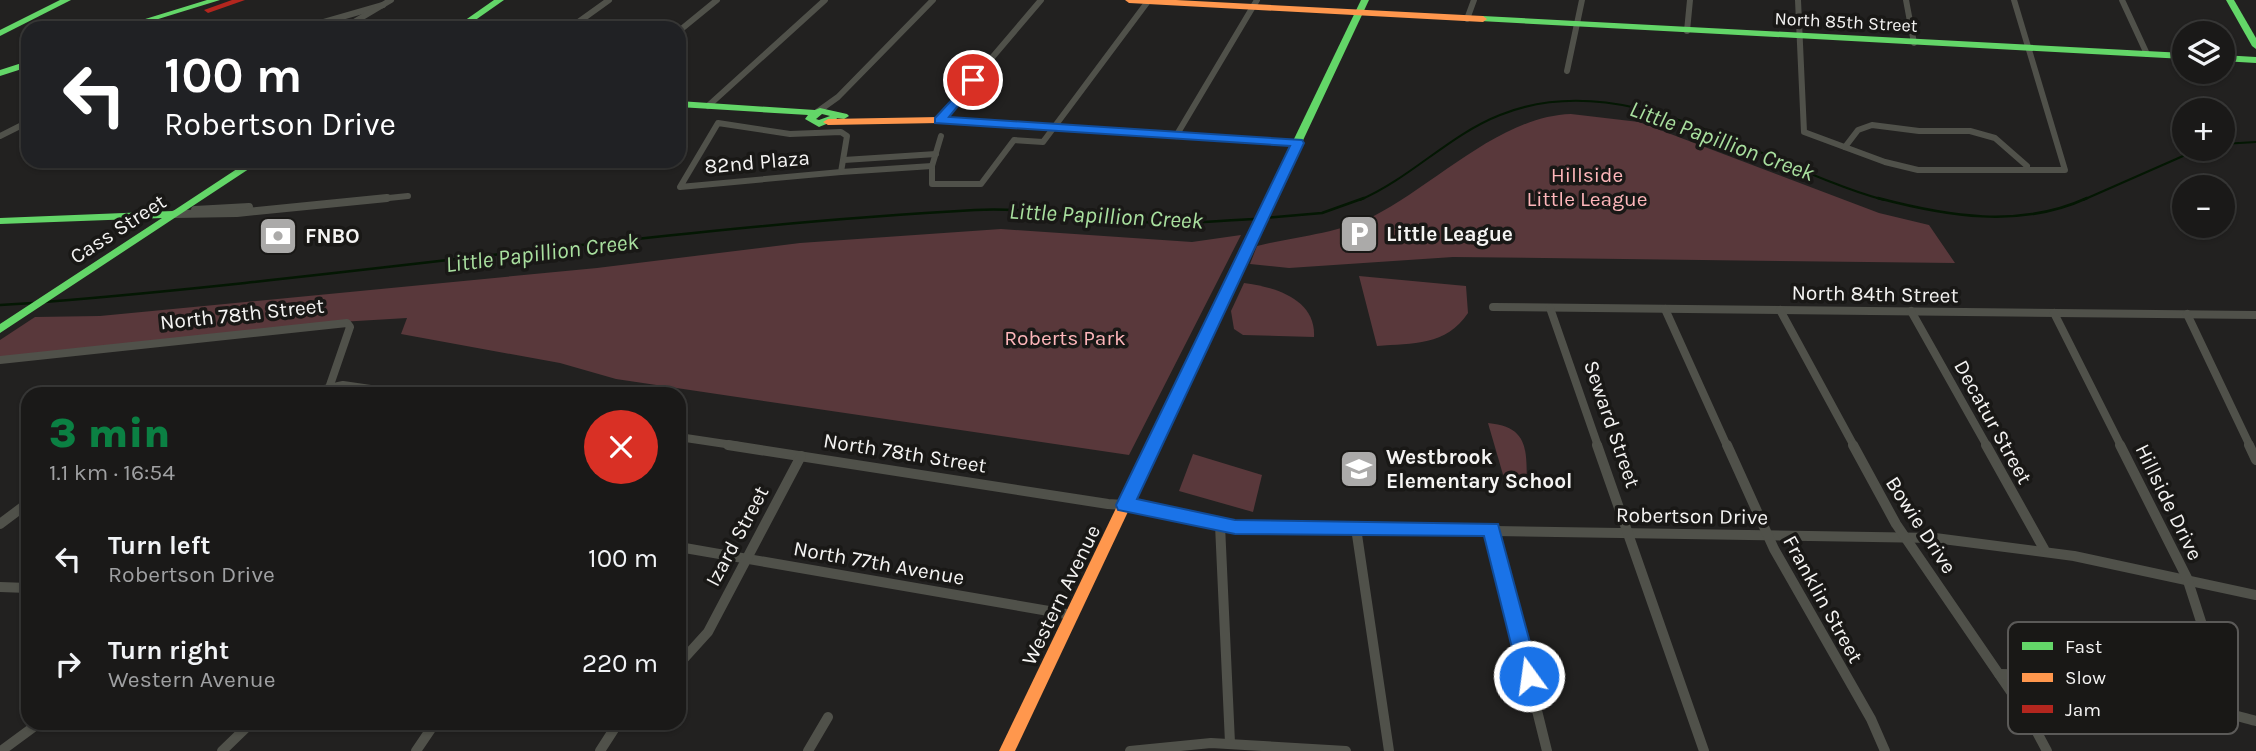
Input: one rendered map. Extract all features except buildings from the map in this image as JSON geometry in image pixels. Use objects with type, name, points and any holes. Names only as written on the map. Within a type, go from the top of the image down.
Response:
[{"type":"main road","points":[[24,21],[67,0]]},
{"type":"main road","points":[[144,21],[216,0]]},
{"type":"main road","points":[[170,21],[241,0]]},
{"type":"main road","points":[[468,21],[500,0]]},
{"type":"main road","name":"North 85th Street","points":[[1129,0],[1255,3],[1359,13],[2172,56]]},
{"type":"main road","name":"Western Avenue","points":[[1012,750],[1072,615],[1365,0]]},
{"type":"main road","points":[[2230,0],[2256,46]]},
{"type":"main road","points":[[0,33],[21,23]]},
{"type":"main road","points":[[0,65],[21,58]]},
{"type":"main road","points":[[2235,59],[2256,60]]},
{"type":"main road","points":[[0,73],[21,66]]},
{"type":"main road","points":[[686,104],[782,111],[821,119],[939,120],[1298,143]]},
{"type":"main road","name":"Cass Street","points":[[0,329],[240,168]]},
{"type":"main road","points":[[0,221],[175,214]]},
{"type":"street","points":[[356,21],[390,0]]},
{"type":"street","points":[[580,21],[609,0]]},
{"type":"street","points":[[686,25],[718,0]]},
{"type":"street","points":[[708,106],[825,0]]},
{"type":"street","points":[[821,119],[838,97],[933,0]]},
{"type":"street","points":[[939,120],[1041,0]]},
{"type":"street","points":[[1467,19],[1474,0]]},
{"type":"street","points":[[1567,71],[1582,0]]},
{"type":"street","points":[[1687,31],[1690,0]]},
{"type":"street","points":[[1798,0],[1804,132],[1900,166],[1931,172],[2027,166],[2065,170],[2014,0]]},
{"type":"street","points":[[1906,0],[1914,43]]},
{"type":"street","points":[[2122,0],[2147,54]]},
{"type":"street","points":[[941,136],[932,166],[932,184],[981,184],[1014,140],[1043,142],[1056,128],[1149,1]]},
{"type":"street","points":[[1176,136],[1255,3]]},
{"type":"street","points":[[326,21],[383,5]]},
{"type":"street","points":[[821,119],[838,97]]},
{"type":"street","name":"82nd Plaza","points":[[841,172],[847,136],[821,119],[790,134],[718,123],[680,187],[932,166]]},
{"type":"street","points":[[1844,146],[1858,130],[1872,125],[1919,131],[1969,131],[1995,138],[2027,166]]},
{"type":"street","points":[[0,136],[21,126]]},
{"type":"street","points":[[844,160],[936,154]]},
{"type":"street","points":[[175,214],[237,213],[261,208],[408,196]]},
{"type":"street","name":"North 84th Street","points":[[1493,307],[2256,315]]},
{"type":"street","name":"Seward Street","points":[[1550,308],[1704,751]]},
{"type":"street","name":"Franklin Street","points":[[1665,309],[1767,534],[1871,719],[1885,751]]},
{"type":"street","name":"Bowie Drive","points":[[1780,310],[1904,536],[2008,688]]},
{"type":"street","name":"Decatur Street","points":[[1911,311],[2044,549]]},
{"type":"street","name":"Hillside Drive","points":[[2054,313],[2187,578],[2201,622]]},
{"type":"street","points":[[2187,314],[2256,460]]},
{"type":"street","name":"North 78th Street","points":[[0,360],[347,323],[351,327],[330,385]]},
{"type":"street","points":[[324,387],[347,387]]},
{"type":"street","name":"North 78th Street","points":[[686,438],[1125,505]]},
{"type":"street","name":"Izard Street","points":[[686,656],[708,632],[801,456]]},
{"type":"street","name":"Robertson Drive","points":[[1125,505],[1140,506],[1220,525],[1904,536],[2044,549],[2256,595]]},
{"type":"street","points":[[0,524],[21,508]]},
{"type":"street","points":[[1220,525],[1230,743]]},
{"type":"street","points":[[1356,528],[1389,751]]},
{"type":"street","points":[[1492,529],[1547,751]]},
{"type":"street","name":"North 77th Avenue","points":[[686,548],[1072,615]]},
{"type":"street","points":[[0,587],[21,588]]},
{"type":"street","points":[[1999,674],[2008,674]]},
{"type":"street","points":[[808,751],[828,717]]},
{"type":"street","points":[[2238,717],[2256,721]]},
{"type":"street","points":[[1,751],[30,730]]},
{"type":"street","points":[[222,751],[244,730]]},
{"type":"street","points":[[416,751],[430,730]]},
{"type":"street","points":[[600,751],[614,730]]},
{"type":"street","name":"Bowie Drive","points":[[2036,734],[2047,751]]},
{"type":"street","points":[[1130,751],[1230,743],[1346,751]]},
{"type":"green space","name":"Hillside Little League","points":[[1571,114],[1639,122],[1879,213],[1929,225],[1955,263],[1453,257],[1289,268],[1250,264],[1257,246],[1331,231],[1372,217],[1493,139],[1545,118]]},
{"type":"green space","name":"Roberts Park","points":[[1001,229],[1192,242],[1241,235],[1129,455],[686,389],[686,387],[616,379],[560,363],[401,334],[407,318],[340,322],[0,360],[0,340],[35,317],[100,316],[597,268],[800,243]]},
{"type":"green space","points":[[1359,276],[1466,286],[1468,313],[1450,332],[1428,341],[1377,346]]},
{"type":"green space","points":[[1244,283],[1280,292],[1301,304],[1313,324],[1314,337],[1243,335],[1234,329],[1231,311]]},
{"type":"green space","points":[[1488,423],[1502,425],[1519,435],[1525,451],[1527,485],[1506,485]]},
{"type":"green space","points":[[1193,454],[1262,475],[1253,512],[1179,491]]},
{"type":"waterway","name":"Little Papillion Creek","points":[[1360,200],[1379,191],[1481,123],[1549,102],[1597,102],[1646,110],[1695,126],[1838,185],[1884,200]]},
{"type":"waterway","name":"Little Papillion Creek","points":[[2235,143],[2256,142]]},
{"type":"waterway","name":"Little Papillion Creek","points":[[2083,200],[2172,161]]},
{"type":"waterway","name":"Little Papillion Creek","points":[[1263,218],[1322,213],[1364,198]]},
{"type":"waterway","name":"Little Papillion Creek","points":[[1878,198],[1930,210],[1983,216],[2036,214],[2087,198]]},
{"type":"waterway","name":"Little Papillion Creek","points":[[44,302],[858,218],[998,210],[1158,223],[1256,219]]},
{"type":"waterway","name":"Little Papillion Creek","points":[[0,305],[33,303]]},
{"type":"traffic: fast","points":[[24,21],[67,0]]},
{"type":"traffic: fast","points":[[144,21],[216,0]]},
{"type":"traffic: fast","points":[[468,21],[500,0]]},
{"type":"traffic: fast","points":[[1204,338],[1365,0]]},
{"type":"traffic: fast","points":[[2230,0],[2256,46]]},
{"type":"traffic: fast","points":[[1483,19],[2172,55]]},
{"type":"traffic: fast","points":[[0,33],[21,23]]},
{"type":"traffic: fast","points":[[2235,59],[2256,60]]},
{"type":"traffic: fast","points":[[0,73],[21,66]]},
{"type":"traffic: fast","points":[[686,104],[815,113]]},
{"type":"traffic: fast","points":[[833,118],[819,124],[810,119],[820,111],[844,116]]},
{"type":"traffic: fast","points":[[0,329],[245,168]]},
{"type":"traffic: fast","points":[[0,221],[175,214]]},
{"type":"traffic: slow","points":[[1129,0],[1483,19]]},
{"type":"traffic: slow","points":[[828,122],[939,120],[1298,143]]},
{"type":"traffic: slow","points":[[1007,751],[1204,338]]},
{"type":"traffic: jam","points":[[208,10],[241,0]]},
{"type":"place","name":"Little League","points":[[1359,234]]},
{"type":"place","name":"FNBO","points":[[278,236]]},
{"type":"place","name":"Westbrook Elementary School","points":[[1359,469]]},
{"type":"route","points":[[973,80],[939,120],[1298,143],[1125,505],[1235,527],[1492,529],[1529,676]]}]
